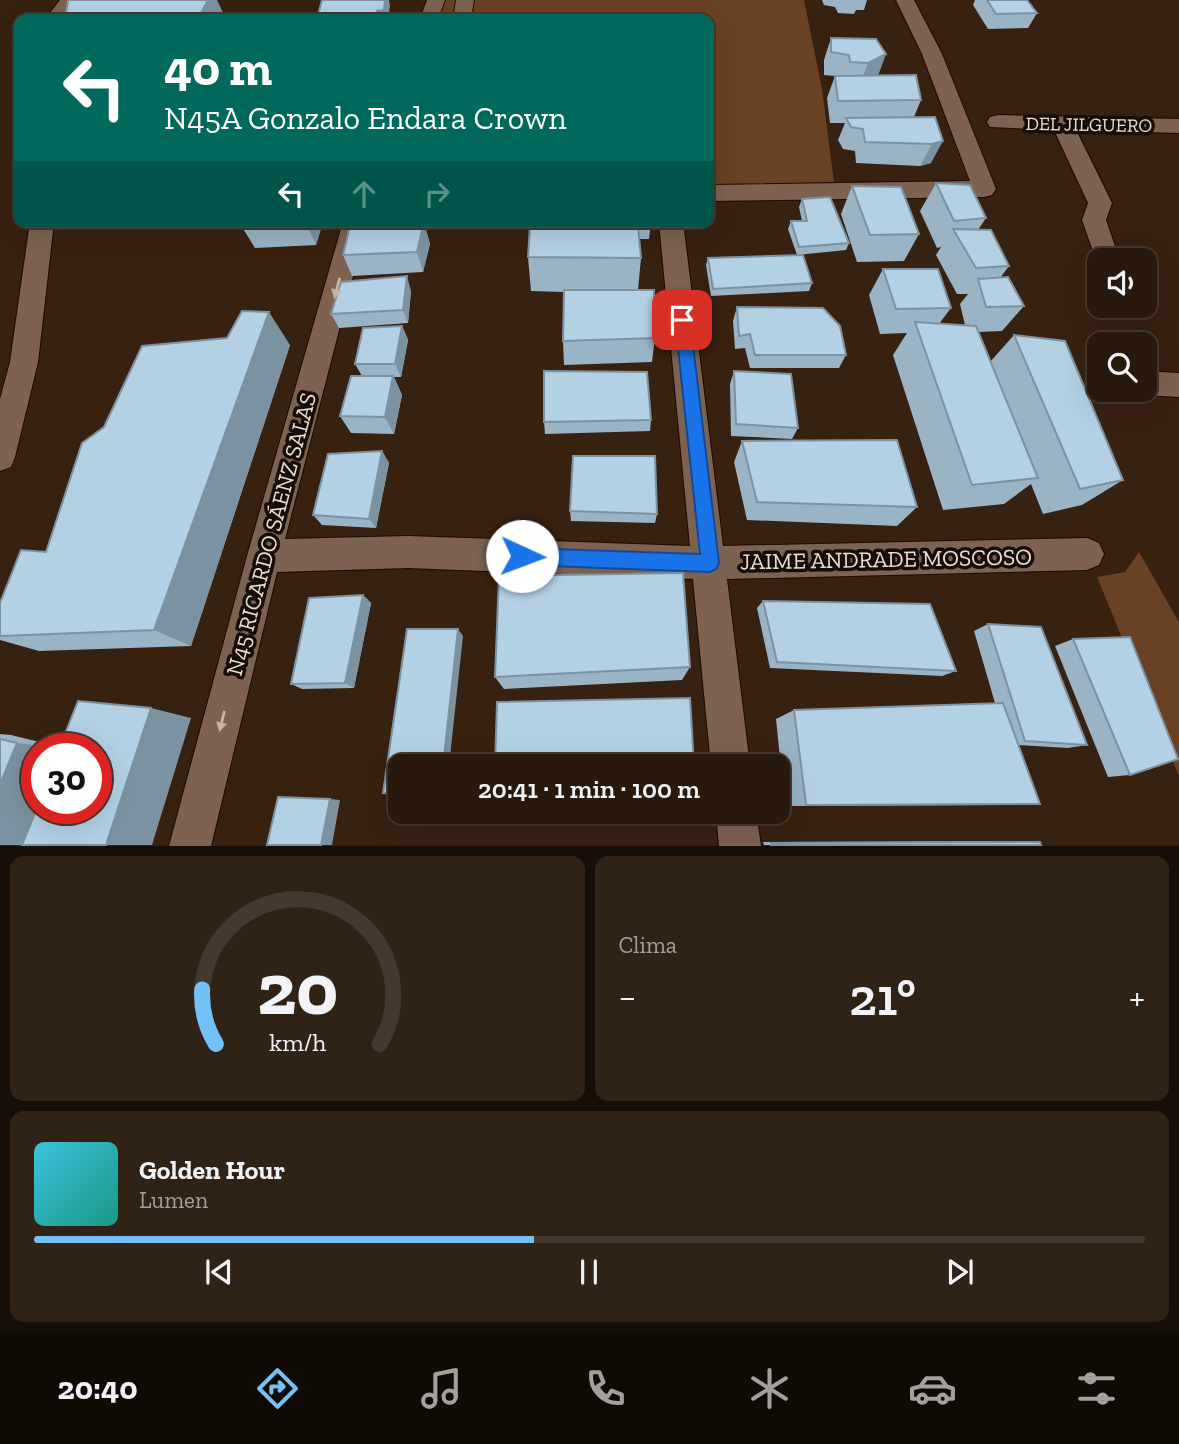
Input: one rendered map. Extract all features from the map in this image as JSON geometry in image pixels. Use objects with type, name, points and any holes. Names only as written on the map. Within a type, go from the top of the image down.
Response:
[{"type":"street","points":[[58,14],[69,0]]},
{"type":"street","points":[[714,193],[984,189],[932,54],[905,0]]},
{"type":"street","name":"DEL JILGUERO","points":[[998,122],[1179,127]]},
{"type":"street","points":[[1061,123],[1086,169],[1100,203],[1094,220],[1103,248]]},
{"type":"street","points":[[0,457],[24,362],[41,228]]},
{"type":"street","name":"N45 RICARDO SÁENZ SALAS","points":[[190,845],[264,556],[353,228]]},
{"type":"street","points":[[672,228],[730,754]]},
{"type":"street","points":[[1157,384],[1179,385]]},
{"type":"street","name":"JAIME ANDRADE MOSCOSO","points":[[264,556],[408,552],[710,563],[1087,554]]},
{"type":"street","points":[[737,824],[740,845]]},
{"type":"shaded area","points":[[441,0],[804,0],[822,89],[834,182],[714,186],[714,14],[436,14]]},
{"type":"shaded area","points":[[1139,552],[1179,622],[1179,776],[1097,577],[1125,572]]},
{"type":"building","points":[[68,0],[208,0],[201,14],[66,14]]},
{"type":"building","points":[[322,0],[385,0],[384,10],[377,11],[377,14],[318,14]]},
{"type":"building","points":[[987,0],[1027,0],[1037,13],[996,14]]},
{"type":"building","points":[[831,38],[876,39],[886,54],[868,63],[850,62],[849,55],[831,52]]},
{"type":"building","points":[[916,75],[921,100],[838,101],[835,76]]},
{"type":"building","points":[[935,117],[943,141],[932,144],[865,142],[863,129],[851,127],[846,118]]},
{"type":"building","points":[[936,183],[970,185],[986,218],[954,221]]},
{"type":"building","points":[[852,186],[901,187],[919,234],[870,235]]},
{"type":"building","points":[[830,197],[849,243],[799,247],[791,221],[807,221],[802,199]]},
{"type":"building","points":[[349,228],[423,228],[417,252],[343,255]]},
{"type":"building","points":[[530,228],[638,228],[641,258],[528,257]]},
{"type":"building","points":[[953,229],[991,230],[1009,266],[976,268]]},
{"type":"building","points":[[803,255],[812,283],[713,289],[708,258]]},
{"type":"building","points":[[883,269],[938,269],[951,308],[896,309]]},
{"type":"building","points":[[407,276],[403,310],[331,314],[341,282]]},
{"type":"building","points":[[1008,277],[1024,306],[986,307],[978,279]]},
{"type":"building","points":[[564,290],[654,290],[655,338],[563,341]]},
{"type":"building","points":[[737,307],[823,308],[840,326],[846,355],[755,355],[750,334],[739,336]]},
{"type":"building","points":[[242,311],[269,312],[154,630],[0,636],[0,603],[21,550],[46,552],[82,443],[104,427],[142,346],[227,338]]},
{"type":"building","points":[[915,322],[976,326],[1038,478],[972,485]]},
{"type":"building","points":[[402,326],[395,364],[355,364],[363,328]]},
{"type":"building","points":[[1014,335],[1065,341],[1087,394],[1087,402],[1090,402],[1123,480],[1080,489]]},
{"type":"building","points":[[544,371],[647,372],[651,420],[544,422]]},
{"type":"building","points":[[734,371],[791,374],[798,428],[736,424]]},
{"type":"building","points":[[351,376],[393,376],[385,417],[340,416]]},
{"type":"building","points":[[897,440],[917,507],[757,502],[742,441]]},
{"type":"building","points":[[382,451],[369,519],[313,515],[328,454]]},
{"type":"building","points":[[573,456],[655,456],[657,514],[570,511]]},
{"type":"building","points":[[683,573],[690,667],[495,677],[499,576]]},
{"type":"building","points":[[363,595],[345,683],[291,684],[309,598]]},
{"type":"building","points":[[763,601],[930,604],[956,671],[777,662]]},
{"type":"building","points":[[988,624],[1041,627],[1087,745],[1025,741]]},
{"type":"building","points":[[407,629],[458,629],[444,754],[389,754]]},
{"type":"building","points":[[1130,637],[1178,759],[1130,775],[1073,639]]},
{"type":"building","points":[[690,698],[693,754],[495,754],[497,702]]},
{"type":"building","points":[[78,701],[151,708],[106,845],[22,845],[31,824],[112,824],[112,733],[65,733]]},
{"type":"building","points":[[1003,703],[1040,804],[806,805],[794,710]]},
{"type":"building","points":[[0,739],[17,743],[0,784]]},
{"type":"building","points":[[388,759],[388,793],[383,793]]},
{"type":"building","points":[[278,797],[330,799],[321,845],[267,845]]},
{"type":"building","points":[[1040,842],[1041,845],[771,845],[771,843]]},
{"type":"route","points":[[522,556],[710,563],[682,320]]}]
